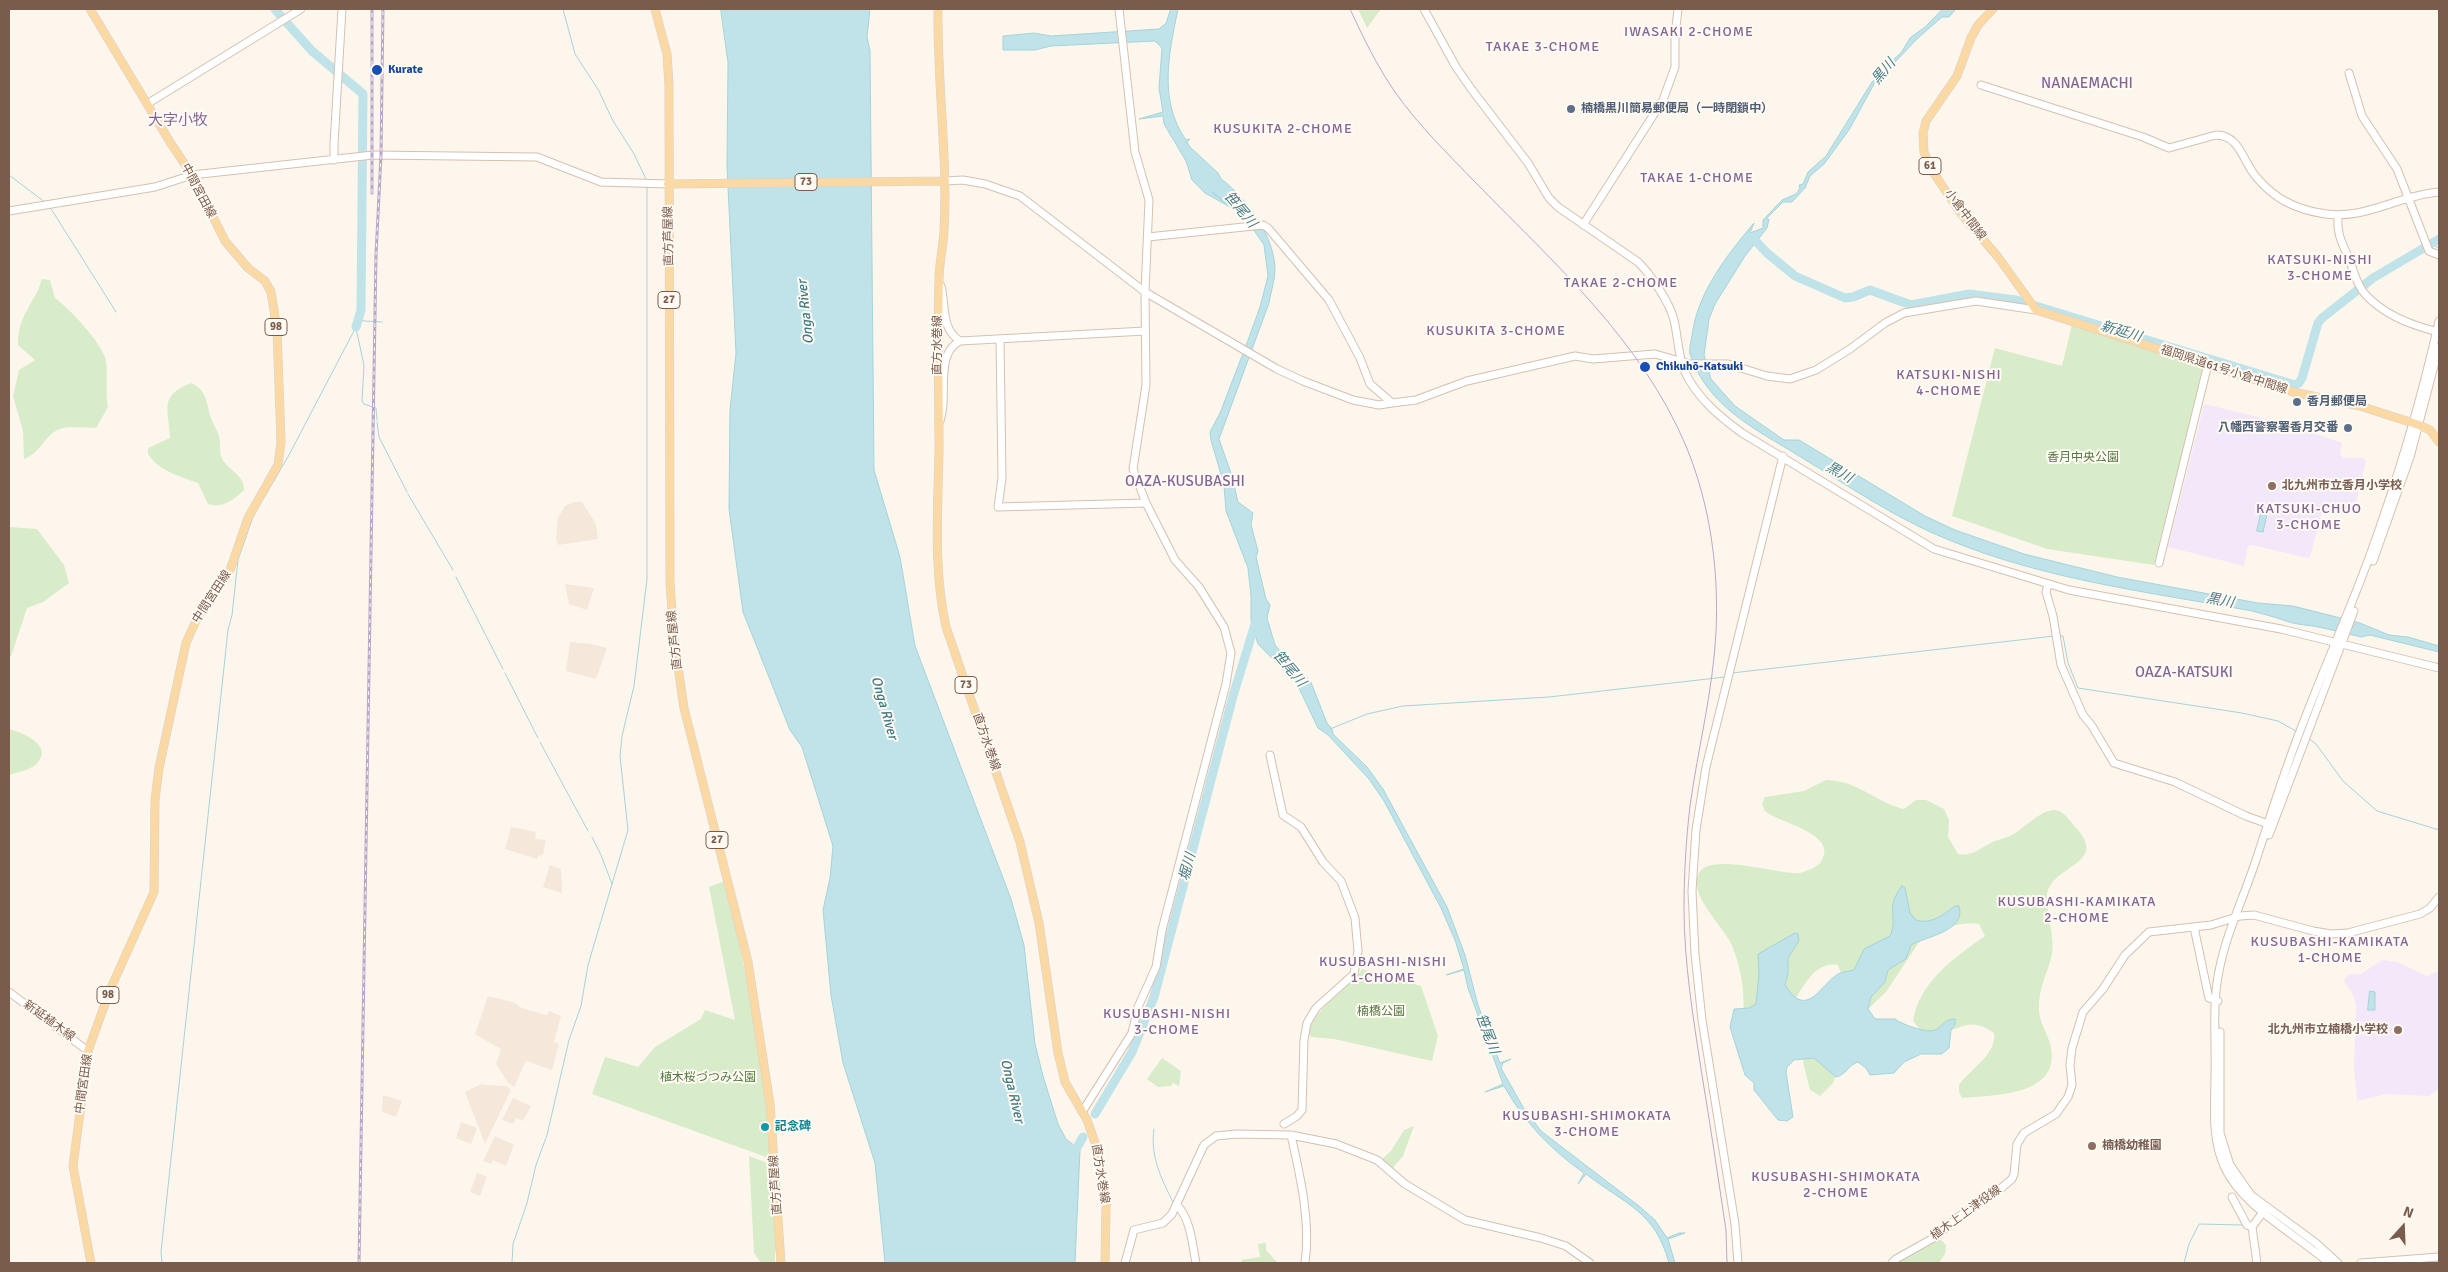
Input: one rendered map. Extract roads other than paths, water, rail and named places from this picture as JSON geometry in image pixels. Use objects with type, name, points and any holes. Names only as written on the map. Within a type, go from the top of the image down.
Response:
[{"type":"main road","name":"中間宮田線","points":[[90,9],[192,175],[225,241],[248,268],[265,281],[271,292],[277,329],[281,442],[278,466],[248,518],[230,570],[198,616],[186,642],[156,792],[154,892],[110,990],[88,1050],[73,1166],[91,1263]]},
{"type":"main road","name":"直方芦屋線","points":[[655,9],[667,54],[669,85],[670,583],[674,639],[684,708],[748,962],[770,1104],[781,1263]]},
{"type":"main road","name":"直方水巻線","points":[[938,9],[944,232],[939,278],[937,560],[944,620],[1020,842],[1040,923],[1058,1053],[1065,1082],[1094,1138],[1104,1181],[1105,1263]]},
{"type":"main road","name":"小倉中間線","points":[[1993,9],[1978,25],[1956,76],[1926,121],[1923,133],[1924,152],[1931,169],[1962,215],[1998,257],[2036,310]]},
{"type":"main road","name":"73","points":[[670,184],[942,181]]},
{"type":"main road","name":"福岡県道61号小倉中間線","points":[[2036,310],[2310,397],[2360,406],[2416,424]]},
{"type":"main road","points":[[2416,424],[2430,430],[2439,442]]},
{"type":"street","points":[[147,104],[301,9]]},
{"type":"street","points":[[334,160],[337,75],[342,9]]},
{"type":"street","points":[[1082,1112],[1132,1033],[1138,1006],[1156,967],[1166,912],[1230,666],[1231,654],[1224,627],[1200,587],[1175,560],[1146,502],[1133,469],[1146,385],[1145,331],[1148,294],[1149,200],[1135,152],[1122,52],[1119,9]]},
{"type":"street","points":[[1424,9],[1456,67],[1537,175],[1549,198],[1558,207],[1638,262],[1647,271],[1673,317],[1686,373],[1701,397],[1721,418],[1934,549],[2048,584],[2139,604],[2340,641],[2439,668]]},
{"type":"street","points":[[1583,225],[1663,100],[1676,67],[1674,35],[1678,9]]},
{"type":"street","points":[[2349,73],[2362,116],[2397,169],[2429,250],[2439,255]]},
{"type":"street","points":[[1981,85],[2143,136],[2169,148],[2216,135],[2224,135],[2234,141],[2251,172],[2276,196],[2298,207],[2338,216],[2351,216],[2409,198],[2439,192]]},
{"type":"street","points":[[9,211],[155,187],[192,175],[373,155],[537,157],[600,182],[670,184]]},
{"type":"street","points":[[942,181],[963,180],[985,184],[1020,196],[1148,294],[1236,346],[1299,379],[1353,400],[1379,405],[1416,400],[1467,381],[1505,374],[1565,357],[1593,359],[1655,354],[1690,364],[1736,366],[1767,376],[1790,378],[1816,370],[1885,323],[1904,313],[1976,301],[2036,310]]},
{"type":"street","points":[[2338,216],[2337,233],[2357,282],[2365,294],[2378,305],[2403,320],[2438,332]]},
{"type":"street","points":[[1148,237],[1263,225],[1268,228],[1329,300],[1360,358],[1370,384],[1392,403]]},
{"type":"street","points":[[939,278],[947,327],[951,335],[960,341]]},
{"type":"street","points":[[2416,424],[2438,332],[2439,320]]},
{"type":"street","points":[[938,424],[943,413],[946,354],[952,346],[960,341],[1145,331]]},
{"type":"street","points":[[1000,339],[1002,478],[998,507],[1146,502]]},
{"type":"street","points":[[2238,917],[2351,613],[2416,424],[2439,347]]},
{"type":"street","points":[[2158,563],[2208,364]]},
{"type":"street","points":[[1738,1263],[1735,1224],[1702,1020],[1694,954],[1692,891],[1696,830],[1706,767],[1783,456]]},
{"type":"street","points":[[2048,584],[2046,592],[2053,616],[2062,665],[2083,715],[2092,726],[2114,763],[2175,782],[2246,816],[2268,824]]},
{"type":"street","points":[[2329,1263],[2308,1244],[2263,1212],[2238,1190],[2229,1177],[2219,1155],[2215,1136],[2214,1116],[2218,1001],[2222,974],[2238,917],[2301,729],[2340,641]]},
{"type":"street","points":[[1270,756],[1283,815],[1301,827],[1323,862],[1346,889],[1355,918],[1358,952],[1354,974],[1316,1008],[1307,1023],[1304,1040],[1302,1110],[1297,1116],[1284,1124]]},
{"type":"street","name":"植木上上津役線","points":[[1892,1263],[1896,1258],[1937,1236],[1958,1216],[1994,1194],[2012,1179],[2017,1144],[2021,1138],[2034,1126],[2056,1114],[2068,1097],[2072,1085],[2070,1064],[2072,1048],[2083,1012],[2103,989],[2126,955],[2149,932],[2194,927],[2238,917],[2265,918],[2331,934],[2348,933],[2420,914],[2430,908],[2439,897]]},
{"type":"street","points":[[2194,927],[2208,994],[2210,998],[2218,1001]]},
{"type":"street","name":"新延植木線","points":[[9,992],[88,1050]]},
{"type":"street","points":[[2218,1001],[2220,1133],[2230,1165],[2251,1195],[2316,1243],[2338,1263]]},
{"type":"street","points":[[1125,1263],[1134,1230],[1163,1223],[1177,1205],[1204,1145],[1216,1136],[1236,1134],[1291,1135],[1336,1144],[1361,1153],[1377,1160],[1405,1184],[1465,1220],[1541,1238],[1566,1246],[1590,1263]]},
{"type":"street","points":[[1291,1135],[1303,1201],[1305,1263]]},
{"type":"street","points":[[2232,1197],[2247,1225],[2252,1227]]},
{"type":"street","points":[[1177,1205],[1184,1212],[1188,1223],[1196,1263]]},
{"type":"street","points":[[2257,1263],[2252,1227],[2263,1212]]},
{"type":"street","points":[[2361,1263],[2439,1257]]},
{"type":"water","name":"Onga River","points":[[721,9],[870,9],[867,37],[870,51],[874,470],[900,557],[915,646],[1011,899],[1024,945],[1035,1044],[1043,1076],[1058,1124],[1066,1139],[1080,1150],[1075,1263],[885,1263],[875,1163],[843,1063],[831,995],[823,910],[830,878],[833,846],[802,747],[790,730],[743,612],[729,509],[730,410],[736,353],[727,166],[728,63]]},
{"type":"water","name":"笹尾川","points":[[1171,9],[1178,9],[1169,59],[1168,76],[1169,93],[1177,125],[1186,140],[1190,139],[1187,142],[1190,147],[1240,196],[1257,218],[1270,243],[1275,268],[1269,303],[1219,439],[1232,476],[1238,502],[1253,513],[1251,525],[1258,551],[1256,557],[1266,599],[1270,605],[1267,618],[1275,645],[1294,667],[1310,680],[1333,734],[1367,767],[1383,789],[1447,907],[1465,955],[1478,1005],[1500,1063],[1511,1059],[1503,1063],[1501,1068],[1523,1107],[1541,1131],[1639,1206],[1655,1220],[1667,1238],[1679,1233],[1685,1233],[1668,1239],[1675,1263],[1669,1263],[1656,1232],[1647,1220],[1626,1202],[1586,1174],[1578,1184],[1584,1173],[1549,1145],[1520,1112],[1504,1086],[1485,1092],[1503,1084],[1468,988],[1464,970],[1446,975],[1464,969],[1455,940],[1441,908],[1384,801],[1369,779],[1328,735],[1318,728],[1297,684],[1258,644],[1251,622],[1248,568],[1226,511],[1224,485],[1210,432],[1220,413],[1260,307],[1268,276],[1264,245],[1239,208],[1233,209],[1212,192],[1230,207],[1205,193],[1192,180],[1186,161],[1164,124],[1163,116],[1139,119],[1163,112],[1159,88],[1162,48],[1155,41],[1051,46],[1035,50],[1003,50],[1003,36],[1034,33],[1051,36],[1159,29],[1166,23]]},
{"type":"water","name":"黒川","points":[[1943,9],[1956,9],[1949,17],[1942,17],[1918,38],[1874,84],[1849,130],[1824,164],[1810,176],[1805,188],[1792,202],[1783,202],[1767,218],[1767,220],[1769,219],[1767,228],[1745,256],[1715,304],[1709,319],[1704,355],[1711,379],[1735,406],[1784,440],[1799,440],[1925,516],[1955,530],[2024,554],[2117,577],[2258,603],[2293,606],[2360,623],[2389,635],[2408,637],[2439,646],[2439,652],[2370,635],[2361,637],[2292,623],[2252,611],[2136,591],[2060,575],[1986,554],[1929,532],[1872,501],[1749,425],[1734,414],[1708,388],[1698,372],[1690,350],[1695,320],[1700,305],[1715,275],[1754,223],[1750,233],[1763,228],[1763,220],[1782,200],[1796,194],[1800,188],[1799,185],[1803,184],[1808,172],[1826,156],[1872,82],[1883,74],[1885,67],[1901,53],[1910,38],[1925,27]]},
{"type":"water","points":[[2261,513],[2267,514],[2263,532],[2257,531]]},
{"type":"water","points":[[1902,886],[1905,888],[1910,913],[1916,920],[1932,920],[1955,906],[1959,906],[1960,915],[1957,922],[1943,932],[1911,945],[1906,959],[1888,970],[1885,982],[1871,997],[1868,1009],[1875,1019],[1895,1019],[1908,1026],[1927,1031],[1935,1030],[1946,1021],[1955,1019],[1955,1024],[1951,1030],[1949,1048],[1942,1054],[1921,1054],[1904,1062],[1894,1073],[1870,1075],[1866,1068],[1858,1062],[1836,1077],[1814,1058],[1794,1060],[1787,1067],[1786,1072],[1793,1117],[1787,1121],[1778,1120],[1754,1090],[1754,1083],[1745,1075],[1730,1027],[1734,1009],[1749,1008],[1756,1004],[1759,974],[1758,954],[1795,933],[1798,934],[1799,941],[1788,958],[1788,973],[1785,985],[1800,1000],[1813,997],[1838,974],[1854,970],[1864,949],[1890,936],[1893,923],[1894,901]]},
{"type":"water","points":[[2370,991],[2375,992],[2375,1010],[2368,1010]]},
{"type":"waterway","points":[[275,9],[280,15]]},
{"type":"waterway","points":[[563,9],[575,54],[599,91],[612,119],[634,154],[646,179]]},
{"type":"waterway","points":[[287,23],[312,51],[363,94],[361,310],[356,327]]},
{"type":"waterway","points":[[9,175],[46,203]]},
{"type":"waterway","points":[[512,1263],[513,1244],[527,1203],[536,1165],[547,1135],[569,1040],[581,1006],[588,965],[628,830],[620,756],[622,736],[634,686],[647,579],[647,186]]},
{"type":"waterway","points":[[50,207],[116,312]]},
{"type":"waterway","name":"新延川","points":[[1752,237],[1767,253],[1795,276],[1845,298],[1870,290],[1911,305],[1969,294],[2016,300],[2295,385],[2302,378],[2318,323],[2322,318],[2373,278],[2439,239]]},
{"type":"waterway","name":"新延川","points":[[2431,244],[2439,248]]},
{"type":"waterway","points":[[360,319],[382,322]]},
{"type":"waterway","points":[[265,496],[289,455],[356,327]]},
{"type":"waterway","points":[[356,328],[364,365],[362,401],[364,404],[376,408],[377,420]]},
{"type":"waterway","points":[[377,422],[379,437],[407,492]]},
{"type":"waterway","points":[[408,494],[453,570]]},
{"type":"waterway","points":[[162,1263],[161,1252],[228,630],[232,615],[238,560],[254,514]]},
{"type":"waterway","points":[[456,577],[503,669]]},
{"type":"waterway","name":"堀川","points":[[1095,1114],[1132,1052],[1154,997],[1233,696],[1256,621]]},
{"type":"waterway","points":[[1732,673],[2054,636]]},
{"type":"waterway","points":[[2060,636],[2063,636],[2068,663],[2078,688],[2242,713],[2278,721],[2296,731]]},
{"type":"waterway","points":[[505,673],[538,738]]},
{"type":"waterway","points":[[1330,729],[1367,714],[1403,706],[1549,697],[1725,677]]},
{"type":"waterway","points":[[2308,738],[2316,744],[2343,781],[2377,811],[2439,830]]},
{"type":"waterway","points":[[540,742],[588,831]]},
{"type":"waterway","points":[[592,837],[612,884]]},
{"type":"waterway","points":[[1154,1129],[1153,1139],[1157,1167],[1173,1202]]},
{"type":"waterway","name":"堀川","points":[[1071,1158],[1083,1137]]},
{"type":"waterway","points":[[2184,1263],[2189,1244],[2199,1224],[2242,1225]]},
{"type":"waterway","points":[[1187,1232],[1189,1243]]},
{"type":"tram line","points":[[1350,9],[1382,72],[1414,116],[1444,150],[1594,305],[1621,338],[1667,408],[1686,446],[1701,491],[1711,537],[1717,608],[1712,676],[1693,784],[1689,819],[1685,870],[1684,928],[1692,1009],[1726,1230],[1727,1263]]},
{"type":"railway","points":[[372,9],[372,193]]},
{"type":"railway","points":[[359,1263],[376,255],[381,155],[383,9]]},
{"type":"place","name":"Kurate","points":[[377,70]]},
{"type":"place","name":"楠橋黒川簡易郵便局（一時閉鎖中）","points":[[1571,109]]},
{"type":"place","name":"Chikuhō-Katsuki","points":[[1645,367]]},
{"type":"place","name":"香月郵便局","points":[[2297,402]]},
{"type":"place","name":"八幡西警察署香月交番","points":[[2348,428]]},
{"type":"place","name":"北九州市立香月小学校","points":[[2272,486]]},
{"type":"place","name":"北九州市立楠橋小学校","points":[[2398,1030]]},
{"type":"place","name":"記念碑","points":[[765,1127]]},
{"type":"place","name":"楠橋幼稚園","points":[[2092,1146]]},
{"type":"district","name":"IWASAKI 2-CHOME","points":[[1689,32]]},
{"type":"district","name":"TAKAE 3-CHOME","points":[[1543,47]]},
{"type":"district","name":"NANAEMACHI","points":[[2087,84]]},
{"type":"district","name":"大字小牧","points":[[178,121]]},
{"type":"district","name":"KUSUKITA 2-CHOME","points":[[1283,129]]},
{"type":"district","name":"TAKAE 1-CHOME","points":[[1697,178]]},
{"type":"district","name":"KATSUKI-NISHI 3-CHOME","points":[[2320,268]]},
{"type":"district","name":"TAKAE 2-CHOME","points":[[1621,283]]},
{"type":"district","name":"KUSUKITA 3-CHOME","points":[[1496,331]]},
{"type":"district","name":"KATSUKI-NISHI 4-CHOME","points":[[1949,384]]},
{"type":"district","name":"OAZA-KUSUBASHI","points":[[1185,482]]},
{"type":"district","name":"KATSUKI-CHUO 3-CHOME","points":[[2309,518]]},
{"type":"district","name":"OAZA-KATSUKI","points":[[2184,673]]},
{"type":"district","name":"KUSUBASHI-KAMIKATA 2-CHOME","points":[[2077,910]]},
{"type":"district","name":"KUSUBASHI-KAMIKATA 1-CHOME","points":[[2330,950]]},
{"type":"district","name":"KUSUBASHI-NISHI 1-CHOME","points":[[1383,970]]},
{"type":"district","name":"KUSUBASHI-NISHI 3-CHOME","points":[[1167,1022]]},
{"type":"district","name":"KUSUBASHI-SHIMOKATA 3-CHOME","points":[[1587,1124]]},
{"type":"district","name":"KUSUBASHI-SHIMOKATA 2-CHOME","points":[[1836,1186]]},
{"type":"park label","name":"香月中央公園","points":[[2083,458]]},
{"type":"park label","name":"楠橋公園","points":[[1381,1012]]},
{"type":"park label","name":"植木桜づつみ公園","points":[[708,1078]]}]
